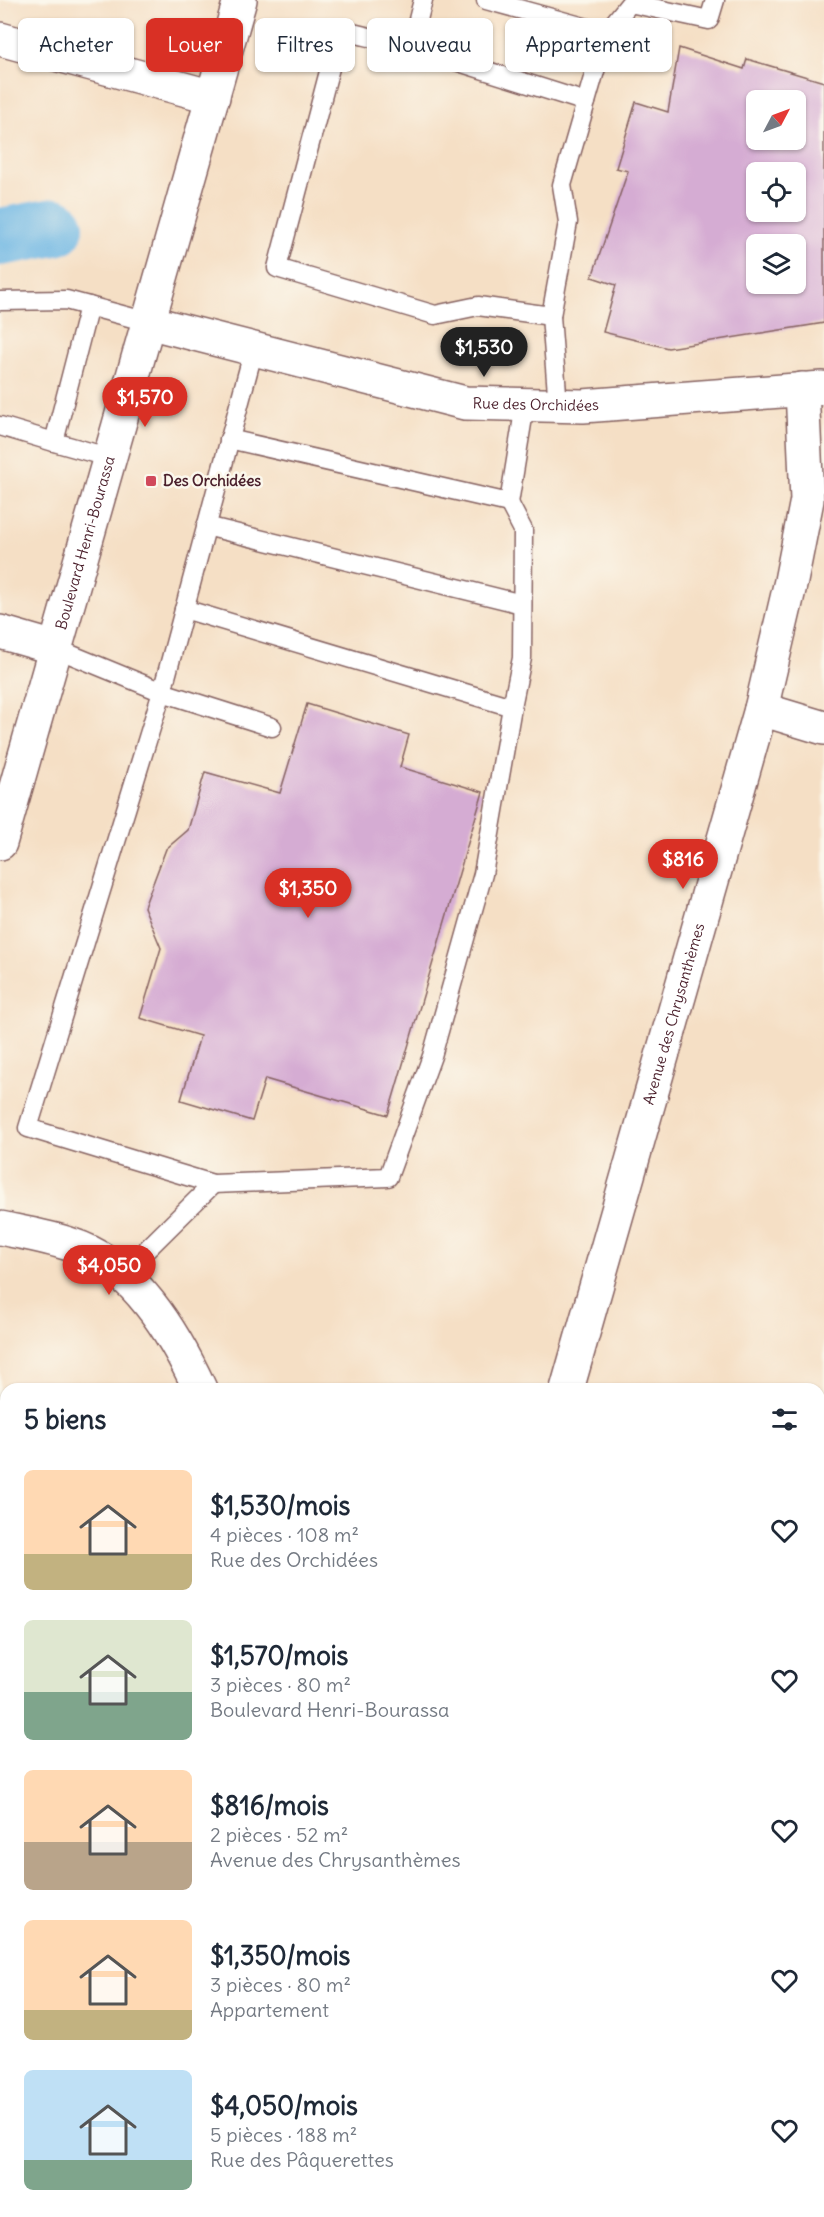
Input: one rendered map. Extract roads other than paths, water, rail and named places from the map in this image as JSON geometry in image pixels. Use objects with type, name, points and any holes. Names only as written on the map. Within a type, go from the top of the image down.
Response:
[{"type":"street","name":"Boulevard Henri-Bourassa","points":[[0,843],[240,0]]},
{"type":"street","points":[[0,39],[213,97]]},
{"type":"street","name":"Rue des Orchidées","points":[[148,322],[465,404],[584,406],[813,388]]},
{"type":"street","name":"Avenue des Chrysanthèmes","points":[[569,1383],[761,709],[807,500],[813,388]]},
{"type":"street","points":[[0,632],[55,648]]},
{"type":"street","points":[[761,709],[824,728]]},
{"type":"street","points":[[0,1228],[73,1245],[105,1260],[123,1273],[144,1297],[183,1353],[197,1383]]},
{"type":"lane","points":[[418,18],[423,0]]},
{"type":"lane","points":[[486,0],[551,18]]},
{"type":"lane","points":[[618,18],[630,3],[709,20],[715,0]]},
{"type":"lane","points":[[367,36],[340,30],[277,268],[435,315],[478,306],[551,316]]},
{"type":"lane","points":[[491,72],[586,102]]},
{"type":"lane","points":[[558,406],[551,316],[567,222],[562,185],[595,72]]},
{"type":"lane","points":[[0,301],[66,300],[148,322]]},
{"type":"lane","points":[[54,442],[89,306]]},
{"type":"lane","points":[[254,349],[162,692],[28,1128],[213,1184],[388,1177],[432,1056],[483,874],[522,658],[523,530],[509,503],[525,405]]},
{"type":"lane","points":[[0,426],[111,458]]},
{"type":"lane","points":[[229,440],[509,503]]},
{"type":"lane","points":[[206,526],[522,604]]},
{"type":"lane","points":[[184,609],[512,707]]},
{"type":"lane","points":[[55,648],[162,692],[272,727]]},
{"type":"lane","points":[[123,1273],[213,1184]]},
{"type":"waterway","points":[[0,237],[55,227]]},
{"type":"place","name":"Des Orchidées","points":[[151,481]]}]
